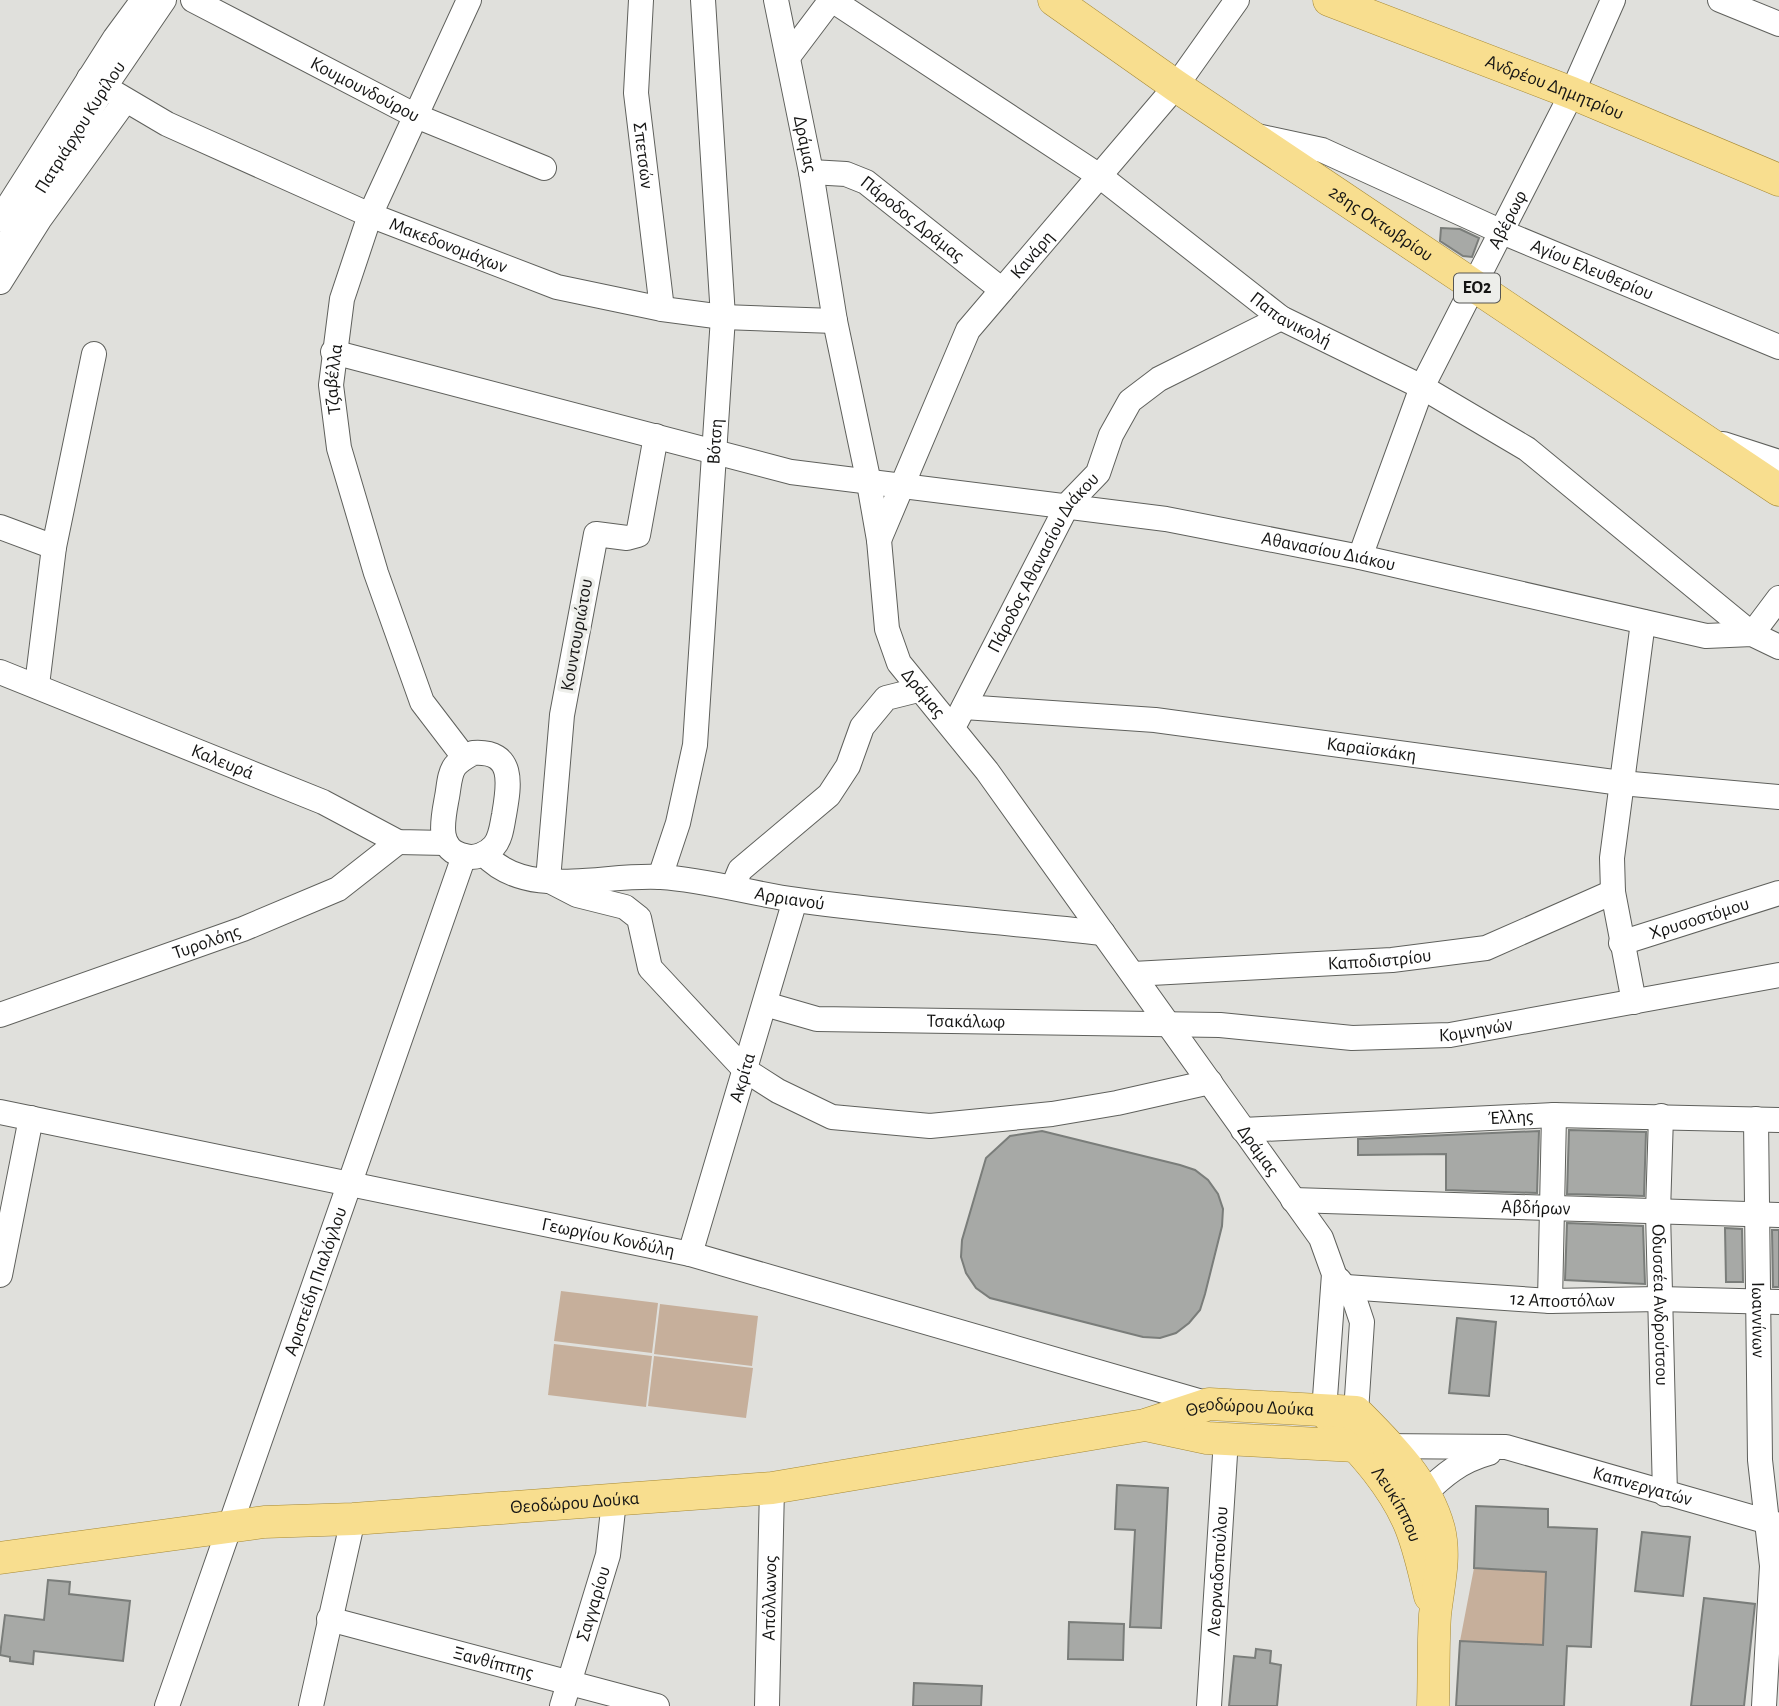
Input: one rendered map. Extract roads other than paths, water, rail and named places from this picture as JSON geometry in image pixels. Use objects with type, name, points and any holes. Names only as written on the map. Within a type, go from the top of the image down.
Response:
[{"type":"main road","name":"28ης Οκτωβρίου","points":[[1054,0],[1176,86],[1779,490]]},
{"type":"main road","name":"Ανδρέου Δημητρίου","points":[[1329,0],[1572,93],[1779,180]]},
{"type":"main road","name":"Θεοδώρου Δούκα","points":[[0,1558],[264,1522],[354,1519],[772,1488],[1145,1424],[1209,1404],[1356,1412]]},
{"type":"main road","name":"Λευκίππου","points":[[1324,1411],[1380,1474],[1409,1522],[1436,1614]]},
{"type":"main road","name":"Λευκίππου","points":[[1356,1412],[1390,1446],[1423,1495],[1439,1531],[1442,1566],[1436,1614],[1433,1706]]},
{"type":"main road","name":"Θεοδώρου Δούκα","points":[[1145,1424],[1226,1439],[1356,1446]]},
{"type":"street","name":"Πατριάρχου Κυρίλου","points":[[0,254],[143,0]]},
{"type":"street","name":"Πατριάρχου Κυρίλου","points":[[0,219],[97,83],[164,0]]},
{"type":"street","name":"Κουμουνδούρου","points":[[193,0],[416,116],[544,167]]},
{"type":"street","name":"Τζαβέλλα","points":[[464,757],[422,702],[376,573],[339,448],[331,385],[333,352],[342,299],[370,215],[469,0]]},
{"type":"street","name":"Σπετσών","points":[[640,0],[636,93],[662,309]]},
{"type":"street","name":"Βότση","points":[[660,877],[678,823],[695,745],[723,317],[703,0]]},
{"type":"street","name":"Δράμας","points":[[776,0],[811,172],[835,321],[869,483],[879,540],[884,613],[892,647],[918,690],[958,718],[987,771],[1321,1238],[1340,1281],[1355,1301],[1362,1322],[1356,1412]]},
{"type":"street","points":[[788,57],[832,0]]},
{"type":"street","name":"Παπανικολή","points":[[832,0],[1101,177],[1281,318],[1422,387],[1527,449],[1752,634]]},
{"type":"street","name":"Κανάρη","points":[[879,540],[968,330],[1176,86],[1237,0]]},
{"type":"street","name":"Αβέρωφ","points":[[1360,557],[1422,387],[1572,93],[1613,0]]},
{"type":"street","points":[[1720,0],[1779,24]]},
{"type":"street","name":"Μακεδονομάχων","points":[[97,83],[167,124],[370,215],[557,287],[662,309],[723,317],[835,321]]},
{"type":"street","points":[[0,282],[39,220],[125,101]]},
{"type":"street","name":"Αγίου Ελευθερίου","points":[[1250,134],[1322,150],[1502,232],[1779,346]]},
{"type":"street","name":"Πάροδος Δράμας","points":[[811,172],[846,174],[866,182],[1002,290]]},
{"type":"street","name":"Πάροδος Αθανασίου Διάκου","points":[[958,718],[1068,504],[1098,472],[1111,435],[1130,401],[1159,379],[1281,318]]},
{"type":"street","points":[[333,352],[778,469],[869,483]]},
{"type":"street","points":[[37,685],[54,547],[94,354]]},
{"type":"street","name":"Κουντουριώτου","points":[[548,880],[562,715],[596,534],[628,538],[638,535],[656,436]]},
{"type":"street","points":[[1703,438],[1779,462]]},
{"type":"street","name":"Αθανασίου Διάκου","points":[[869,483],[1068,504],[1180,521],[1360,557],[1706,636],[1752,634],[1779,647]]},
{"type":"street","points":[[0,527],[54,547]]},
{"type":"street","points":[[1752,634],[1779,598]]},
{"type":"street","points":[[1634,1002],[1613,892],[1613,846],[1643,622]]},
{"type":"street","points":[[886,698],[886,662],[892,647]]},
{"type":"street","name":"Καλευρά","points":[[0,672],[323,802],[398,842],[465,851]]},
{"type":"street","points":[[733,887],[740,870],[829,795],[848,766],[862,727],[886,698],[918,690]]},
{"type":"street","name":"Καραϊσκάκη","points":[[958,718],[1155,720],[1621,783],[1779,797]]},
{"type":"street","points":[[472,753],[491,755],[505,767],[509,776],[501,830],[492,848],[465,851],[441,826],[452,772],[464,757],[472,753]]},
{"type":"street","name":"Τυρολόης","points":[[0,1015],[243,929],[338,890],[398,842]]},
{"type":"street","name":"Αρριανού","points":[[465,851],[516,877],[548,880],[660,877],[733,887],[795,900],[1103,933]]},
{"type":"street","name":"Αριστείδη Πιαλόγλου","points":[[167,1706],[465,851]]},
{"type":"street","points":[[548,880],[577,895],[625,907],[639,918],[650,968],[745,1070],[778,1091],[832,1117],[930,1126],[1052,1114],[1117,1103],[1210,1082]]},
{"type":"street","name":"Καποδιστρίου","points":[[1133,974],[1392,960],[1486,948],[1613,892]]},
{"type":"street","name":"Χρυσοστόμου","points":[[1621,943],[1779,893]]},
{"type":"street","name":"Ακρίτα","points":[[690,1254],[795,900]]},
{"type":"street","name":"Κομνηνών","points":[[1169,1025],[1220,1025],[1352,1038],[1450,1035],[1779,975]]},
{"type":"street","name":"Τσακάλωφ","points":[[765,1004],[817,1019],[1169,1025]]},
{"type":"street","name":"Γεωργίου Κονδύλη","points":[[0,1112],[690,1254],[1209,1404]]},
{"type":"street","points":[[1550,1301],[1554,1115]]},
{"type":"street","name":"Έλλης","points":[[1242,1130],[1554,1115],[1767,1119]]},
{"type":"street","name":"Οδυσσέα Ανδρούτσου","points":[[1661,1116],[1658,1212],[1665,1494]]},
{"type":"street","points":[[0,1275],[31,1118]]},
{"type":"street","name":"Ιωαννίνων","points":[[1764,1706],[1773,1523],[1760,1460],[1769,1399],[1767,1119]]},
{"type":"street","name":"Αβδήρων","points":[[1293,1200],[1768,1214]]},
{"type":"street","name":"Δράμας","points":[[1324,1411],[1340,1281]]},
{"type":"street","name":"12 Αποστόλων","points":[[1340,1281],[1550,1301],[1659,1299],[1770,1302]]},
{"type":"street","name":"Λεορναδοπούλου","points":[[1209,1706],[1226,1439]]},
{"type":"street","name":"Καπνεργατών","points":[[1356,1446],[1506,1447],[1773,1523]]},
{"type":"street","points":[[1423,1495],[1450,1469],[1466,1459],[1506,1447]]},
{"type":"street","name":"Απόλλωνος","points":[[767,1706],[772,1488]]},
{"type":"street","name":"Σαγγαρίου","points":[[565,1695],[608,1555],[614,1501]]},
{"type":"street","points":[[310,1706],[354,1519]]},
{"type":"street","name":"Ξανθίππης","points":[[329,1619],[565,1695],[657,1706]]}]
